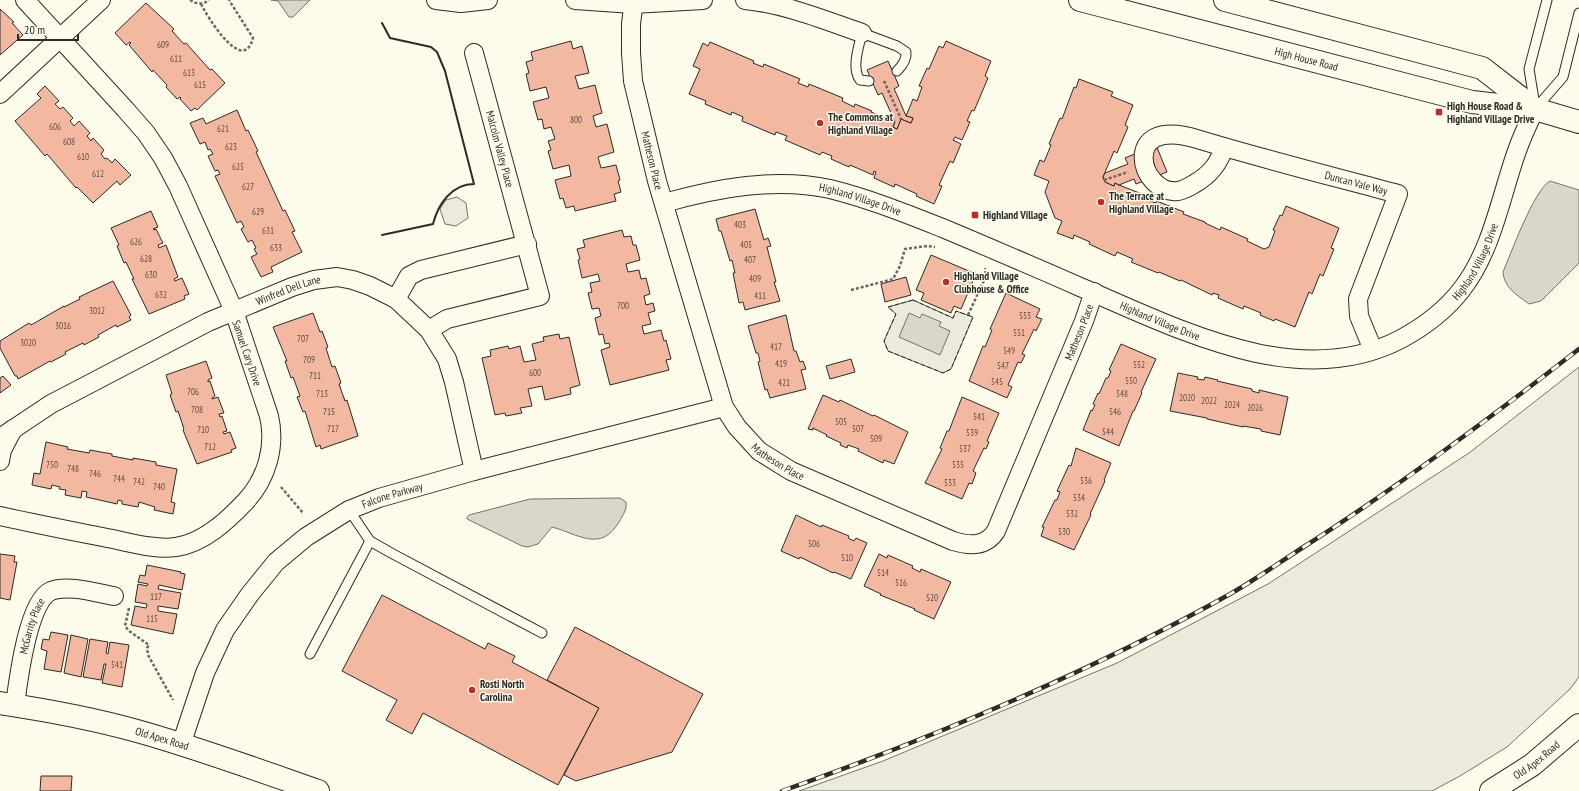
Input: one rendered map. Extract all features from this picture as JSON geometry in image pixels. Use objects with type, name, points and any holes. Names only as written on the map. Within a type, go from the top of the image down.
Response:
[{"type":"main road","name":"High House Road","points":[[1080,0],[1472,102],[1535,109],[1579,122]]},
{"type":"main road","name":"High House Road","points":[[1225,0],[1482,68],[1535,109]]},
{"type":"main road","name":"Old Apex Road","points":[[8,704],[96,721],[137,731],[318,791]]},
{"type":"main road","name":"Old Apex Road","points":[[1491,791],[1532,765],[1579,725]]},
{"type":"street","name":"Samuel Cary Drive","points":[[0,514],[145,545],[176,547],[190,543],[206,536],[222,524],[252,494],[263,476],[271,447],[272,431],[269,416],[234,311],[178,186],[163,158],[141,127],[25,0]]},
{"type":"street","points":[[0,94],[101,0]]},
{"type":"street","points":[[436,0],[461,2],[488,0]]},
{"type":"street","points":[[574,0],[633,2],[703,0]]},
{"type":"street","points":[[745,0],[764,2],[789,8],[862,33]]},
{"type":"street","name":"Matheson Place","points":[[633,2],[631,46],[633,81],[657,181],[711,369],[724,407],[737,427],[759,451],[791,471],[953,541],[963,544],[981,544],[990,538],[996,531],[1084,321],[1094,292]]},
{"type":"street","name":"Malcolm Valley Place","points":[[429,330],[447,319],[540,296],[474,53]]},
{"type":"street","name":"Highland Village Drive","points":[[664,203],[721,189],[756,185],[798,184],[830,189],[901,211],[1094,292],[1236,348],[1282,357],[1322,359],[1347,356],[1374,350],[1395,342],[1416,331],[1433,318],[1448,305],[1463,288],[1476,266],[1488,239],[1519,145],[1535,109]]},
{"type":"street","name":"Duncan Vale Way","points":[[1224,147],[1398,194],[1358,299],[1359,316],[1374,350]]},
{"type":"street","points":[[396,299],[409,276],[421,270],[527,244]]},
{"type":"street","name":"Winfred Dell Lane","points":[[0,461],[6,434],[55,402],[186,333],[234,311],[292,287],[314,280],[337,277],[353,280],[370,286],[396,299],[429,330],[446,359],[452,376],[474,471]]},
{"type":"street","name":"Falcone Parkway","points":[[181,745],[209,666],[226,630],[250,594],[276,562],[306,537],[349,510],[379,498],[474,471],[724,407]]},
{"type":"street","name":"McGarrity Place","points":[[8,704],[18,681],[27,635],[42,598],[50,591],[65,588],[114,596]]},
{"type":"lane","points":[[1535,109],[1529,69],[1547,0]]},
{"type":"lane","points":[[1535,109],[1563,77],[1579,13]]},
{"type":"lane","points":[[869,81],[860,80],[856,72],[862,33],[897,46],[906,52],[904,62],[897,71]]},
{"type":"lane","points":[[349,510],[370,541],[542,633]]},
{"type":"lane","points":[[310,654],[370,541]]},
{"type":"path","points":[[190,0],[201,4],[209,0]]},
{"type":"path","points":[[201,4],[206,15],[228,43],[236,49],[245,49],[251,44],[253,38],[229,0]]},
{"type":"path","points":[[883,77],[901,119]]},
{"type":"path","points":[[1104,180],[1130,172]]},
{"type":"path","points":[[851,290],[893,279],[900,266],[905,249],[927,246],[941,249]]},
{"type":"path","points":[[968,315],[986,276],[984,266]]},
{"type":"path","points":[[281,486],[303,513]]},
{"type":"path","points":[[114,596],[131,599],[125,626],[129,631],[149,645],[147,648],[148,655],[174,700]]},
{"type":"shaded area","points":[[271,0],[310,0],[293,17],[289,17],[278,1]]},
{"type":"shaded area","points":[[1550,181],[1579,190],[1579,263],[1541,301],[1529,304],[1509,287],[1504,278],[1503,272],[1530,209],[1537,196]]},
{"type":"shaded area","points":[[457,197],[466,203],[468,218],[456,226],[445,224],[440,209],[446,200]]},
{"type":"shaded area","points":[[913,300],[953,318],[956,311],[973,317],[951,369],[943,373],[888,351],[884,341],[896,314],[888,307]]},
{"type":"shaded area","points":[[909,313],[920,318],[922,314],[941,322],[939,326],[950,331],[940,355],[899,337]]},
{"type":"shaded area","points":[[1579,367],[1579,677],[1570,689],[1507,747],[1460,776],[1432,791],[799,791],[883,761],[1117,663],[1268,584],[1469,453]]},
{"type":"shaded area","points":[[620,498],[626,502],[622,517],[612,531],[605,537],[597,539],[580,537],[552,527],[538,544],[528,547],[522,546],[467,519],[469,515],[530,499]]},
{"type":"building","points":[[146,3],[174,29],[172,31],[184,44],[186,43],[210,70],[212,69],[225,83],[197,110],[195,108],[191,111],[180,99],[180,97],[177,99],[166,87],[167,85],[153,70],[152,72],[129,45],[131,43],[130,42],[126,45],[115,33]]},
{"type":"building","points":[[0,9],[14,22],[12,23],[23,35],[0,55]]},
{"type":"building","points":[[571,41],[573,49],[582,46],[589,73],[575,76],[579,89],[595,85],[602,113],[593,116],[596,127],[607,124],[614,152],[598,157],[601,168],[616,165],[620,180],[618,181],[621,192],[614,194],[616,201],[575,211],[574,206],[566,208],[563,198],[560,199],[555,180],[571,176],[569,165],[553,169],[548,151],[551,150],[548,141],[555,139],[551,127],[544,129],[542,119],[538,120],[533,102],[549,98],[546,87],[530,91],[526,74],[529,73],[526,62],[533,60],[531,52]]},
{"type":"building","name":"The Commons at Highland Village","points":[[946,41],[991,61],[985,76],[988,78],[974,111],[972,110],[967,121],[970,122],[962,140],[955,137],[953,140],[961,144],[953,163],[950,161],[939,185],[942,186],[934,204],[895,184],[894,187],[874,178],[876,172],[874,171],[873,175],[831,159],[832,156],[822,152],[820,155],[785,140],[787,136],[776,132],[775,135],[742,121],[743,117],[732,112],[731,115],[705,104],[706,101],[689,94],[700,69],[693,66],[703,43],[708,46],[710,42],[754,61],[753,63],[763,67],[764,64],[800,79],[798,83],[808,87],[809,84],[843,98],[842,101],[854,107],[855,104],[872,111],[871,112],[895,122],[893,127],[897,129],[901,119],[911,123],[913,118],[906,116],[913,99],[917,101],[922,87],[919,86],[927,68],[929,69],[939,46],[943,48]]},
{"type":"building","points":[[888,61],[899,86],[894,89],[906,116],[913,118],[911,123],[901,119],[897,129],[893,127],[895,122],[882,93],[878,95],[867,70]]},
{"type":"building","name":"The Terrace at Highland Village","points":[[1079,79],[1113,92],[1111,96],[1133,105],[1125,125],[1128,127],[1117,153],[1114,151],[1103,177],[1105,182],[1114,186],[1115,183],[1142,194],[1140,197],[1156,203],[1157,201],[1184,212],[1183,214],[1205,222],[1220,230],[1221,227],[1248,239],[1247,241],[1264,249],[1269,247],[1275,231],[1273,230],[1280,215],[1282,216],[1286,206],[1339,228],[1331,248],[1334,249],[1323,276],[1320,274],[1312,294],[1309,292],[1295,327],[1275,319],[1274,321],[1260,315],[1261,313],[1244,306],[1243,309],[1218,298],[1219,295],[1213,293],[1212,295],[1181,280],[1180,281],[1131,262],[1133,259],[1117,252],[1115,256],[1074,235],[1073,239],[1057,233],[1062,221],[1055,218],[1045,192],[1049,181],[1034,175],[1040,160],[1044,162],[1051,145],[1049,144],[1060,118],[1062,119],[1074,87],[1076,88]]},
{"type":"building","points":[[45,86],[59,101],[55,104],[60,109],[63,107],[73,118],[70,121],[74,126],[79,121],[90,133],[87,136],[91,141],[93,138],[104,150],[101,154],[105,159],[107,158],[112,163],[115,159],[131,175],[120,185],[117,181],[93,203],[77,187],[76,188],[47,154],[45,156],[15,121],[41,98],[37,94]]},
{"type":"building","points":[[237,110],[246,131],[248,130],[258,151],[256,152],[283,211],[285,210],[295,231],[292,232],[302,252],[271,267],[273,272],[261,277],[251,257],[257,254],[254,249],[256,248],[252,240],[248,242],[241,229],[244,227],[241,221],[237,223],[215,176],[220,174],[218,170],[215,171],[208,156],[213,154],[210,149],[208,150],[205,142],[200,144],[190,123],[203,118],[206,124]]},
{"type":"building","points":[[1156,145],[1167,172],[1136,184],[1134,179],[1119,185],[1115,183],[1114,186],[1105,182],[1103,177],[1105,173],[1128,164],[1125,158]]},
{"type":"building","points":[[755,209],[764,240],[768,238],[771,246],[767,247],[776,282],[774,282],[780,301],[745,310],[743,302],[739,303],[732,260],[730,261],[716,219]]},
{"type":"building","points":[[151,211],[158,227],[153,229],[156,229],[163,243],[158,245],[159,248],[166,245],[178,277],[174,279],[175,281],[182,278],[189,294],[184,296],[185,299],[149,314],[132,279],[134,279],[126,262],[124,263],[117,246],[119,245],[111,228]]},
{"type":"building","points":[[622,230],[624,237],[631,236],[633,245],[636,245],[640,260],[626,264],[628,272],[639,270],[641,279],[646,278],[650,294],[644,296],[646,305],[653,303],[655,311],[648,313],[651,324],[642,326],[644,334],[661,330],[664,341],[666,340],[671,359],[666,360],[669,370],[610,385],[601,350],[610,347],[609,343],[605,344],[603,334],[599,335],[595,318],[601,316],[599,308],[592,309],[588,293],[592,292],[590,283],[600,281],[598,274],[582,278],[578,260],[580,259],[577,249],[585,247],[583,240]]},
{"type":"building","name":"Highland Village Clubhouse & Office","points":[[931,255],[976,274],[961,309],[954,306],[951,313],[921,300],[924,293],[916,290]]},
{"type":"building","points":[[906,277],[911,295],[885,302],[881,284]]},
{"type":"building","points":[[113,281],[131,315],[129,317],[131,320],[117,327],[116,325],[98,335],[99,337],[84,345],[83,343],[65,352],[66,354],[18,379],[17,376],[15,376],[0,348],[0,341],[29,323],[31,325],[64,306],[80,299],[79,297]]},
{"type":"building","points":[[1006,293],[1040,309],[1036,317],[1042,319],[1036,331],[1034,329],[1022,354],[1025,355],[1021,363],[1018,362],[1008,385],[1012,387],[1007,398],[969,381],[983,346],[985,347],[992,330],[990,329]]},
{"type":"building","points":[[313,313],[320,332],[322,331],[328,347],[326,348],[332,367],[335,366],[341,383],[339,384],[345,401],[347,400],[358,436],[321,449],[320,445],[316,447],[305,411],[303,412],[297,397],[300,396],[293,377],[291,378],[285,361],[287,361],[273,327]]},
{"type":"building","points":[[786,315],[794,351],[796,351],[800,362],[803,361],[806,369],[801,370],[806,389],[770,398],[767,389],[765,390],[758,362],[760,361],[758,353],[756,353],[748,326]]},
{"type":"building","points":[[559,334],[560,339],[569,337],[580,385],[570,388],[571,394],[545,400],[542,386],[528,389],[532,406],[520,408],[522,413],[506,416],[505,413],[495,415],[482,358],[491,356],[490,350],[508,346],[509,349],[520,346],[524,362],[536,360],[532,344],[544,341],[543,337]]},
{"type":"building","points":[[1121,344],[1156,359],[1119,446],[1083,430],[1091,410],[1092,411],[1095,405],[1093,404],[1098,393],[1099,394],[1106,378],[1108,378],[1111,371],[1109,370]]},
{"type":"building","points":[[851,359],[855,372],[830,379],[826,366]]},
{"type":"building","points":[[206,361],[212,378],[208,380],[208,382],[210,381],[215,396],[212,399],[218,397],[224,413],[219,414],[220,417],[222,416],[227,431],[223,432],[224,434],[230,432],[236,448],[231,450],[232,452],[197,464],[183,430],[184,429],[178,411],[176,412],[170,395],[172,394],[166,375]]},
{"type":"building","points":[[1178,373],[1198,377],[1197,379],[1204,380],[1205,377],[1218,380],[1217,381],[1252,389],[1252,391],[1259,393],[1259,390],[1288,397],[1280,435],[1261,431],[1261,429],[1243,427],[1170,411]]},
{"type":"building","points":[[3,376],[11,385],[0,393],[0,378]]},
{"type":"building","points":[[823,395],[839,402],[840,400],[908,432],[894,464],[884,460],[883,463],[858,451],[859,449],[848,445],[847,448],[840,445],[841,443],[813,428],[813,430],[808,429]]},
{"type":"building","points":[[962,397],[999,413],[987,441],[989,442],[986,449],[984,448],[973,471],[976,473],[972,484],[969,483],[962,499],[925,483],[942,449],[940,448],[947,431],[949,431]]},
{"type":"building","points":[[46,442],[68,447],[67,449],[89,453],[90,450],[133,460],[133,458],[156,462],[156,465],[177,469],[171,502],[175,503],[173,514],[154,510],[155,507],[139,502],[138,507],[122,504],[122,501],[118,500],[117,504],[86,497],[87,492],[82,491],[81,498],[65,495],[66,490],[59,489],[60,487],[52,485],[51,489],[32,485],[34,473],[40,474]]},
{"type":"building","points":[[1076,448],[1111,463],[1104,480],[1105,481],[1090,514],[1091,515],[1074,550],[1041,536],[1044,527],[1042,527],[1055,500],[1057,500],[1060,492],[1057,491],[1069,465],[1071,466]]},
{"type":"building","points":[[796,515],[821,527],[822,525],[849,536],[848,538],[854,541],[856,538],[867,543],[851,579],[834,572],[833,573],[800,557],[799,559],[781,551]]},
{"type":"building","points":[[0,554],[15,556],[14,562],[17,562],[10,600],[0,598]]},
{"type":"building","points":[[879,554],[887,558],[888,555],[913,566],[912,568],[920,572],[921,569],[951,582],[934,619],[914,610],[915,609],[880,595],[881,594],[864,586]]},
{"type":"building","points":[[147,565],[185,574],[182,590],[159,585],[158,589],[181,593],[178,609],[158,606],[158,611],[177,614],[173,634],[131,625],[135,606],[146,608],[147,604],[135,602],[138,584],[147,586],[148,584],[138,582],[140,575],[145,576]]},
{"type":"building","name":"Rosti North Carolina","points":[[382,595],[485,649],[488,643],[515,656],[512,662],[599,708],[558,785],[423,713],[412,734],[386,720],[397,700],[342,671]]},
{"type":"building","points":[[575,627],[703,694],[672,752],[576,781],[564,775],[599,708],[547,680]]},
{"type":"building","points":[[51,632],[68,635],[61,672],[44,669],[47,651],[41,649],[43,639],[49,640]]},
{"type":"building","points":[[71,635],[88,639],[81,677],[64,673]]},
{"type":"building","points":[[90,639],[108,642],[106,653],[108,654],[110,642],[129,645],[122,687],[102,683],[106,664],[104,664],[101,680],[83,677]]},
{"type":"building","points":[[41,776],[72,776],[71,791],[40,791]]},
{"type":"railway","points":[[782,791],[898,748],[1012,701],[1123,650],[1232,593],[1338,525],[1408,477],[1477,427],[1579,349]]},
{"type":"fence","points":[[913,300],[953,318],[956,311],[973,317],[951,369],[943,373],[888,351],[884,341],[896,314],[888,307],[913,300]]},
{"type":"wall","points":[[382,23],[390,38],[431,47],[437,52],[445,71],[474,184],[459,187],[447,196],[438,209],[433,224],[382,235]]},
{"type":"place","name":"High House Road & Highland Village Drive","points":[[1439,112]]},
{"type":"place","name":"The Commons at Highland Village","points":[[820,123]]},
{"type":"place","name":"The Terrace at Highland Village","points":[[1101,202]]},
{"type":"place","name":"Highland Village","points":[[975,215]]},
{"type":"place","name":"Highland Village Clubhouse & Office","points":[[946,282]]},
{"type":"place","name":"Rosti North Carolina","points":[[472,690]]}]
